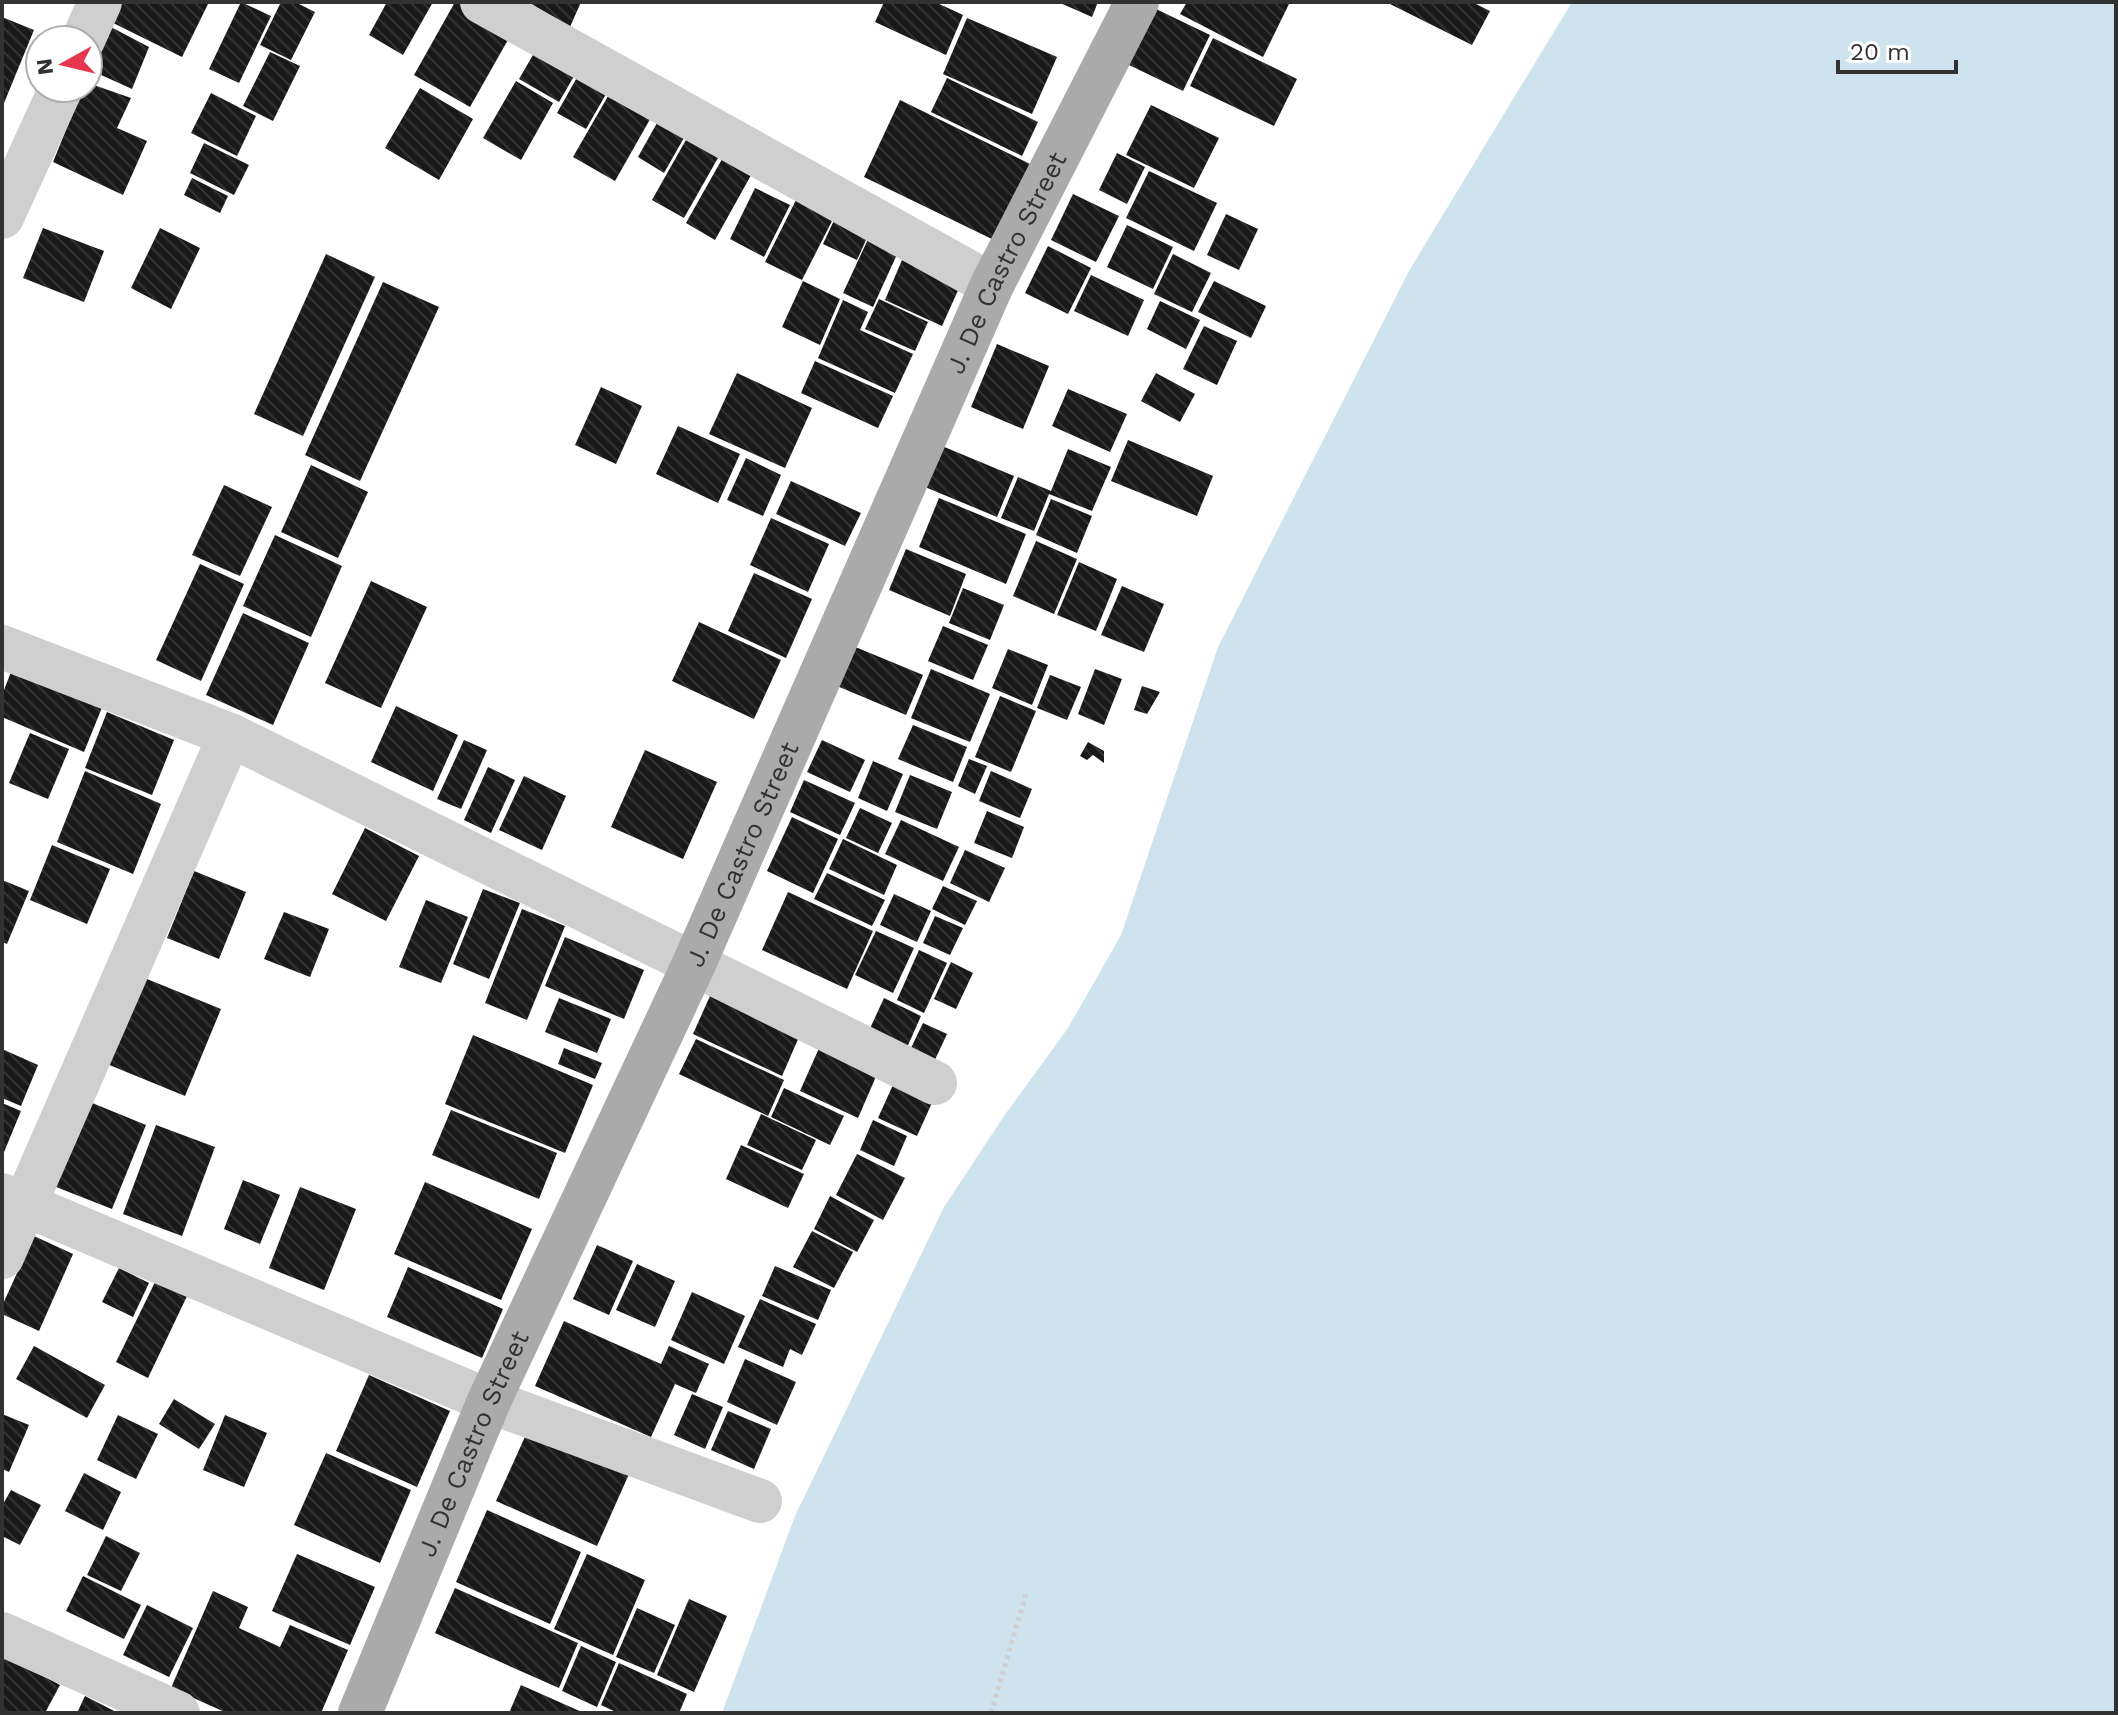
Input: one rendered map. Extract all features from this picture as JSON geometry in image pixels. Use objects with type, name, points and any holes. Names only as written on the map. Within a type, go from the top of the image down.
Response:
[{"type":"main road","name":"J. De Castro Street","points":[[360,1713],[489,1401],[693,966],[992,285],[1137,2]]},
{"type":"street","points":[[90,24],[100,2]]},
{"type":"street","points":[[482,2],[992,285]]},
{"type":"street","points":[[2,217],[54,104]]},
{"type":"street","points":[[2,647],[230,735],[935,1083]]},
{"type":"street","points":[[2,1257],[14,1200],[230,735]]},
{"type":"street","points":[[14,1200],[489,1401],[760,1501]]},
{"type":"street","points":[[2,1634],[178,1713]]},
{"type":"path","points":[[991,1713],[1027,1590]]},
{"type":"water","points":[[1572,2],[2116,2],[2116,1713],[722,1713],[795,1516],[944,1207],[1004,1116],[1068,1028],[1121,935],[1218,647],[1410,269]]},
{"type":"building","points":[[115,2],[209,2],[182,57],[107,20]]},
{"type":"building","points":[[241,2],[271,16],[239,83],[209,69]]},
{"type":"building","points":[[281,2],[295,2],[315,12],[291,60],[260,45]]},
{"type":"building","points":[[387,2],[433,2],[403,55],[369,35]]},
{"type":"building","points":[[455,2],[462,2],[513,31],[470,107],[414,75]]},
{"type":"building","points":[[528,2],[581,2],[570,27]]},
{"type":"building","points":[[884,2],[935,2],[963,15],[946,55],[875,22]]},
{"type":"building","points":[[1058,2],[1098,2],[1092,17]]},
{"type":"building","points":[[1187,2],[1289,4],[1263,57],[1180,14]]},
{"type":"building","points":[[1386,2],[1472,2],[1490,11],[1472,45]]},
{"type":"building","points":[[1156,9],[1210,35],[1183,91],[1129,65]]},
{"type":"building","points":[[2,17],[24,26],[24,54],[2,108]]},
{"type":"building","points":[[967,18],[1057,57],[1032,114],[943,74]]},
{"type":"building","points":[[107,25],[149,47],[132,89],[104,76],[104,32]]},
{"type":"building","points":[[1213,38],[1297,79],[1274,126],[1190,86]]},
{"type":"building","points":[[540,43],[580,66],[559,102],[519,79]]},
{"type":"building","points":[[270,52],[300,66],[273,121],[243,106]]},
{"type":"building","points":[[584,65],[613,82],[586,129],[557,113]]},
{"type":"building","points":[[947,78],[1038,122],[1022,156],[931,112]]},
{"type":"building","points":[[516,81],[553,103],[521,160],[483,138]]},
{"type":"building","points":[[615,84],[657,107],[615,181],[573,157]]},
{"type":"building","points":[[420,88],[473,119],[439,180],[385,148]]},
{"type":"building","points":[[104,89],[131,98],[117,128],[147,141],[123,195],[53,162],[77,104],[104,104]]},
{"type":"building","points":[[211,93],[256,116],[237,156],[191,133]]},
{"type":"building","points":[[900,100],[1032,165],[996,241],[864,177]]},
{"type":"building","points":[[1151,105],[1219,138],[1194,188],[1126,155]]},
{"type":"building","points":[[662,114],[689,129],[664,173],[638,157]]},
{"type":"building","points":[[691,131],[723,149],[684,218],[652,200]]},
{"type":"building","points":[[204,143],[249,165],[234,195],[190,173]]},
{"type":"building","points":[[726,152],[755,168],[715,240],[686,223]]},
{"type":"building","points":[[1117,153],[1145,167],[1127,204],[1099,190]]},
{"type":"building","points":[[1149,171],[1217,203],[1194,251],[1126,218]]},
{"type":"building","points":[[192,178],[228,196],[220,213],[184,195]]},
{"type":"building","points":[[755,188],[790,205],[764,257],[730,239]]},
{"type":"building","points":[[799,194],[836,213],[802,280],[765,262]]},
{"type":"building","points":[[1073,194],[1119,216],[1096,262],[1051,240]]},
{"type":"building","points":[[837,214],[871,229],[857,260],[823,244]]},
{"type":"building","points":[[1226,214],[1258,229],[1239,270],[1207,255]]},
{"type":"building","points":[[1127,225],[1173,247],[1153,289],[1107,267]]},
{"type":"building","points":[[43,228],[104,251],[84,302],[23,278]]},
{"type":"building","points":[[160,228],[200,248],[171,309],[131,288]]},
{"type":"building","points":[[869,237],[899,250],[873,307],[843,293]]},
{"type":"building","points":[[1048,246],[1091,268],[1068,314],[1025,293]]},
{"type":"building","points":[[326,254],[375,277],[303,436],[254,414]]},
{"type":"building","points":[[1173,254],[1211,273],[1192,312],[1154,294]]},
{"type":"building","points":[[902,260],[960,286],[942,326],[885,300]]},
{"type":"building","points":[[1091,275],[1144,300],[1128,336],[1074,311]]},
{"type":"building","points":[[803,281],[840,299],[820,345],[782,327]]},
{"type":"building","points":[[1214,281],[1266,306],[1251,338],[1198,312]]},
{"type":"building","points":[[383,282],[439,307],[360,481],[305,455]]},
{"type":"building","points":[[879,299],[928,322],[915,351],[865,329]]},
{"type":"building","points":[[843,300],[868,312],[860,330],[913,354],[895,393],[818,358]]},
{"type":"building","points":[[1160,301],[1200,320],[1186,349],[1147,329]]},
{"type":"building","points":[[1204,326],[1237,341],[1217,385],[1183,369]]},
{"type":"building","points":[[997,344],[1049,366],[1023,429],[971,407]]},
{"type":"building","points":[[815,361],[893,396],[878,428],[801,393]]},
{"type":"building","points":[[737,373],[812,408],[785,468],[709,434]]},
{"type":"building","points":[[1156,373],[1195,394],[1180,422],[1141,401]]},
{"type":"building","points":[[601,387],[642,406],[616,464],[575,445]]},
{"type":"building","points":[[1068,389],[1127,414],[1110,452],[1052,426]]},
{"type":"building","points":[[678,426],[740,454],[718,503],[656,474]]},
{"type":"building","points":[[1128,440],[1213,476],[1197,516],[1111,481]]},
{"type":"building","points":[[942,446],[1014,476],[997,517],[925,487]]},
{"type":"building","points":[[1068,449],[1111,467],[1092,511],[1049,494],[1034,531],[1001,518],[1018,477],[1051,491]]},
{"type":"building","points":[[746,458],[781,475],[763,516],[727,500]]},
{"type":"building","points":[[311,465],[368,492],[338,558],[281,532]]},
{"type":"building","points":[[791,481],[861,513],[845,546],[776,514]]},
{"type":"building","points":[[224,485],[272,507],[240,576],[192,555]]},
{"type":"building","points":[[939,498],[1026,534],[1006,584],[919,547]]},
{"type":"building","points":[[1051,499],[1092,516],[1077,553],[1036,535]]},
{"type":"building","points":[[771,518],[829,544],[808,592],[750,565]]},
{"type":"building","points":[[275,535],[342,566],[311,637],[243,606]]},
{"type":"building","points":[[1036,541],[1077,559],[1054,614],[1013,596]]},
{"type":"building","points":[[906,549],[966,574],[950,616],[889,590]]},
{"type":"building","points":[[1079,562],[1117,579],[1096,631],[1057,615]]},
{"type":"building","points":[[200,564],[244,584],[201,681],[156,660]]},
{"type":"building","points":[[754,573],[812,599],[786,658],[728,631]]},
{"type":"building","points":[[371,581],[427,607],[381,708],[325,683]]},
{"type":"building","points":[[1122,586],[1164,604],[1144,652],[1101,635]]},
{"type":"building","points":[[963,588],[1004,605],[990,640],[949,623]]},
{"type":"building","points":[[243,613],[309,643],[273,725],[206,695]]},
{"type":"building","points":[[699,622],[781,660],[754,719],[672,681]]},
{"type":"building","points":[[943,626],[988,645],[973,680],[928,661]]},
{"type":"building","points":[[853,646],[923,675],[906,715],[837,686]]},
{"type":"building","points":[[1008,649],[1048,665],[1032,705],[992,688]]},
{"type":"building","points":[[13,667],[103,705],[84,752],[2,717],[2,695]]},
{"type":"building","points":[[931,669],[990,694],[970,742],[911,718]]},
{"type":"building","points":[[1095,669],[1122,679],[1104,725],[1078,714]]},
{"type":"building","points":[[1050,675],[1081,687],[1067,720],[1037,708]]},
{"type":"building","points":[[1142,686],[1160,692],[1147,714],[1134,710]]},
{"type":"building","points":[[1000,696],[1036,711],[1011,772],[975,757]]},
{"type":"building","points":[[396,706],[458,735],[433,791],[371,762]]},
{"type":"building","points":[[107,712],[174,740],[152,795],[85,768]]},
{"type":"building","points":[[913,725],[967,747],[953,782],[898,759]]},
{"type":"building","points":[[30,733],[69,749],[48,799],[9,783]]},
{"type":"building","points":[[464,740],[487,750],[461,809],[437,799]]},
{"type":"building","points":[[822,740],[865,760],[850,792],[807,772]]},
{"type":"building","points":[[1088,742],[1104,751],[1104,763],[1093,755],[1087,760],[1080,756]]},
{"type":"building","points":[[645,750],[717,782],[683,859],[611,827]]},
{"type":"building","points":[[969,759],[987,766],[975,794],[958,786]]},
{"type":"building","points":[[873,761],[903,774],[887,811],[858,798]]},
{"type":"building","points":[[488,767],[515,780],[491,833],[464,820]]},
{"type":"building","points":[[85,771],[161,804],[133,874],[57,842]]},
{"type":"building","points":[[991,771],[1032,789],[1020,818],[979,801]]},
{"type":"building","points":[[910,775],[952,792],[937,829],[895,812]]},
{"type":"building","points":[[524,776],[566,796],[542,850],[499,830]]},
{"type":"building","points":[[804,780],[855,803],[840,835],[790,812]]},
{"type":"building","points":[[860,808],[892,823],[878,853],[846,838]]},
{"type":"building","points":[[987,811],[1024,827],[1012,858],[974,843]]},
{"type":"building","points":[[792,817],[838,839],[813,893],[767,871]]},
{"type":"building","points":[[901,820],[959,847],[943,881],[885,854]]},
{"type":"building","points":[[365,828],[419,856],[386,921],[332,894]]},
{"type":"building","points":[[843,839],[897,865],[884,895],[829,869]]},
{"type":"building","points":[[52,845],[110,869],[87,924],[30,900]]},
{"type":"building","points":[[965,850],[1005,868],[989,902],[950,883]]},
{"type":"building","points":[[194,871],[246,892],[219,959],[167,938]]},
{"type":"building","points":[[827,873],[885,900],[872,926],[814,899]]},
{"type":"building","points":[[2,880],[29,891],[7,944],[2,942]]},
{"type":"building","points":[[943,886],[977,901],[965,925],[932,909]]},
{"type":"building","points":[[483,889],[520,903],[489,979],[453,964]]},
{"type":"building","points":[[788,892],[873,931],[847,989],[762,950]]},
{"type":"building","points":[[894,894],[931,911],[917,942],[880,925]]},
{"type":"building","points":[[426,900],[468,917],[441,983],[399,967]]},
{"type":"building","points":[[522,909],[565,926],[527,1020],[485,1003]]},
{"type":"building","points":[[284,912],[329,929],[310,977],[264,959]]},
{"type":"building","points":[[935,916],[963,928],[950,955],[923,943]]},
{"type":"building","points":[[876,931],[914,948],[893,993],[855,975]]},
{"type":"building","points":[[565,937],[644,970],[624,1019],[545,986]]},
{"type":"building","points":[[919,950],[947,963],[924,1013],[897,1000]]},
{"type":"building","points":[[951,962],[973,973],[956,1009],[934,999]]},
{"type":"building","points":[[142,977],[221,1009],[185,1096],[107,1064]]},
{"type":"building","points":[[710,996],[799,1037],[782,1076],[693,1034]]},
{"type":"building","points":[[559,998],[611,1019],[597,1053],[545,1032]]},
{"type":"building","points":[[884,998],[921,1016],[905,1052],[867,1035]]},
{"type":"building","points":[[923,1023],[947,1034],[933,1064],[909,1052]]},
{"type":"building","points":[[473,1035],[593,1085],[565,1153],[445,1104]]},
{"type":"building","points":[[696,1039],[784,1080],[768,1116],[679,1074]]},
{"type":"building","points":[[820,1046],[878,1072],[858,1118],[800,1091]]},
{"type":"building","points":[[564,1048],[602,1063],[595,1079],[558,1064]]},
{"type":"building","points":[[2,1049],[38,1065],[21,1106],[2,1098]]},
{"type":"building","points":[[897,1076],[936,1094],[917,1136],[878,1118]]},
{"type":"building","points":[[784,1088],[844,1116],[830,1145],[771,1117]]},
{"type":"building","points":[[85,1100],[146,1125],[112,1209],[51,1185]]},
{"type":"building","points":[[2,1103],[21,1111],[2,1157]]},
{"type":"building","points":[[451,1110],[557,1153],[539,1199],[432,1155]]},
{"type":"building","points":[[761,1114],[816,1140],[802,1170],[747,1145]]},
{"type":"building","points":[[873,1120],[907,1136],[894,1166],[860,1150]]},
{"type":"building","points":[[156,1125],[215,1147],[182,1236],[123,1214]]},
{"type":"building","points":[[741,1145],[804,1174],[788,1208],[726,1179]]},
{"type":"building","points":[[857,1154],[905,1178],[883,1220],[836,1195]]},
{"type":"building","points":[[243,1180],[280,1195],[260,1244],[224,1229]]},
{"type":"building","points":[[425,1182],[532,1229],[501,1300],[394,1254]]},
{"type":"building","points":[[300,1187],[356,1209],[324,1290],[269,1268]]},
{"type":"building","points":[[830,1196],[874,1220],[857,1252],[814,1229]]},
{"type":"building","points":[[812,1231],[853,1252],[834,1288],[793,1267]]},
{"type":"building","points":[[34,1236],[73,1254],[39,1331],[2,1314],[2,1306]]},
{"type":"building","points":[[597,1245],[633,1261],[609,1315],[573,1299]]},
{"type":"building","points":[[637,1264],[675,1281],[655,1327],[616,1310]]},
{"type":"building","points":[[775,1266],[831,1290],[818,1320],[762,1296]]},
{"type":"building","points":[[408,1267],[503,1309],[482,1358],[387,1317]]},
{"type":"building","points":[[119,1268],[149,1283],[133,1317],[102,1302]]},
{"type":"building","points":[[157,1278],[188,1294],[148,1378],[116,1362]]},
{"type":"building","points":[[692,1292],[745,1316],[724,1364],[671,1340]]},
{"type":"building","points":[[760,1299],[816,1324],[802,1355],[790,1349],[783,1367],[738,1347]]},
{"type":"building","points":[[564,1321],[661,1364],[669,1346],[709,1364],[696,1393],[675,1384],[651,1437],[535,1386]]},
{"type":"building","points":[[34,1346],[105,1385],[87,1418],[16,1379]]},
{"type":"building","points":[[745,1359],[796,1382],[777,1425],[727,1402]]},
{"type":"building","points":[[369,1375],[450,1411],[417,1487],[336,1451]]},
{"type":"building","points":[[692,1394],[723,1407],[705,1449],[674,1435]]},
{"type":"building","points":[[174,1399],[215,1424],[199,1449],[159,1424]]},
{"type":"building","points":[[728,1411],[771,1429],[754,1469],[711,1450]]},
{"type":"building","points":[[2,1414],[29,1425],[9,1472],[2,1469]]},
{"type":"building","points":[[118,1415],[158,1434],[136,1479],[97,1460]]},
{"type":"building","points":[[225,1415],[267,1433],[244,1487],[203,1470]]},
{"type":"building","points":[[528,1430],[629,1474],[597,1546],[496,1501]]},
{"type":"building","points":[[326,1453],[411,1490],[380,1563],[294,1525]]},
{"type":"building","points":[[84,1473],[121,1492],[103,1530],[65,1511]]},
{"type":"building","points":[[11,1490],[41,1505],[20,1545],[2,1536],[2,1506]]},
{"type":"building","points":[[487,1510],[581,1552],[550,1624],[456,1582]]},
{"type":"building","points":[[106,1536],[140,1553],[121,1591],[87,1575]]},
{"type":"building","points":[[297,1554],[375,1587],[350,1645],[272,1611]]},
{"type":"building","points":[[587,1554],[645,1580],[613,1655],[554,1629]]},
{"type":"building","points":[[83,1576],[141,1605],[124,1639],[66,1611]]},
{"type":"building","points":[[455,1588],[578,1643],[559,1688],[435,1633]]},
{"type":"building","points":[[213,1591],[248,1607],[239,1628],[280,1647],[290,1625],[348,1650],[321,1713],[227,1713],[171,1688]]},
{"type":"building","points":[[689,1599],[727,1616],[694,1692],[657,1675]]},
{"type":"building","points":[[147,1605],[193,1628],[169,1677],[123,1655]]},
{"type":"building","points":[[637,1608],[675,1625],[654,1673],[616,1657]]},
{"type":"building","points":[[581,1646],[616,1662],[597,1707],[562,1691]]},
{"type":"building","points":[[2,1653],[60,1685],[45,1713],[2,1713]]},
{"type":"building","points":[[619,1663],[687,1694],[679,1713],[618,1713],[601,1705]]},
{"type":"building","points":[[521,1685],[584,1713],[509,1713]]},
{"type":"building","points":[[85,1696],[118,1713],[77,1713]]}]
